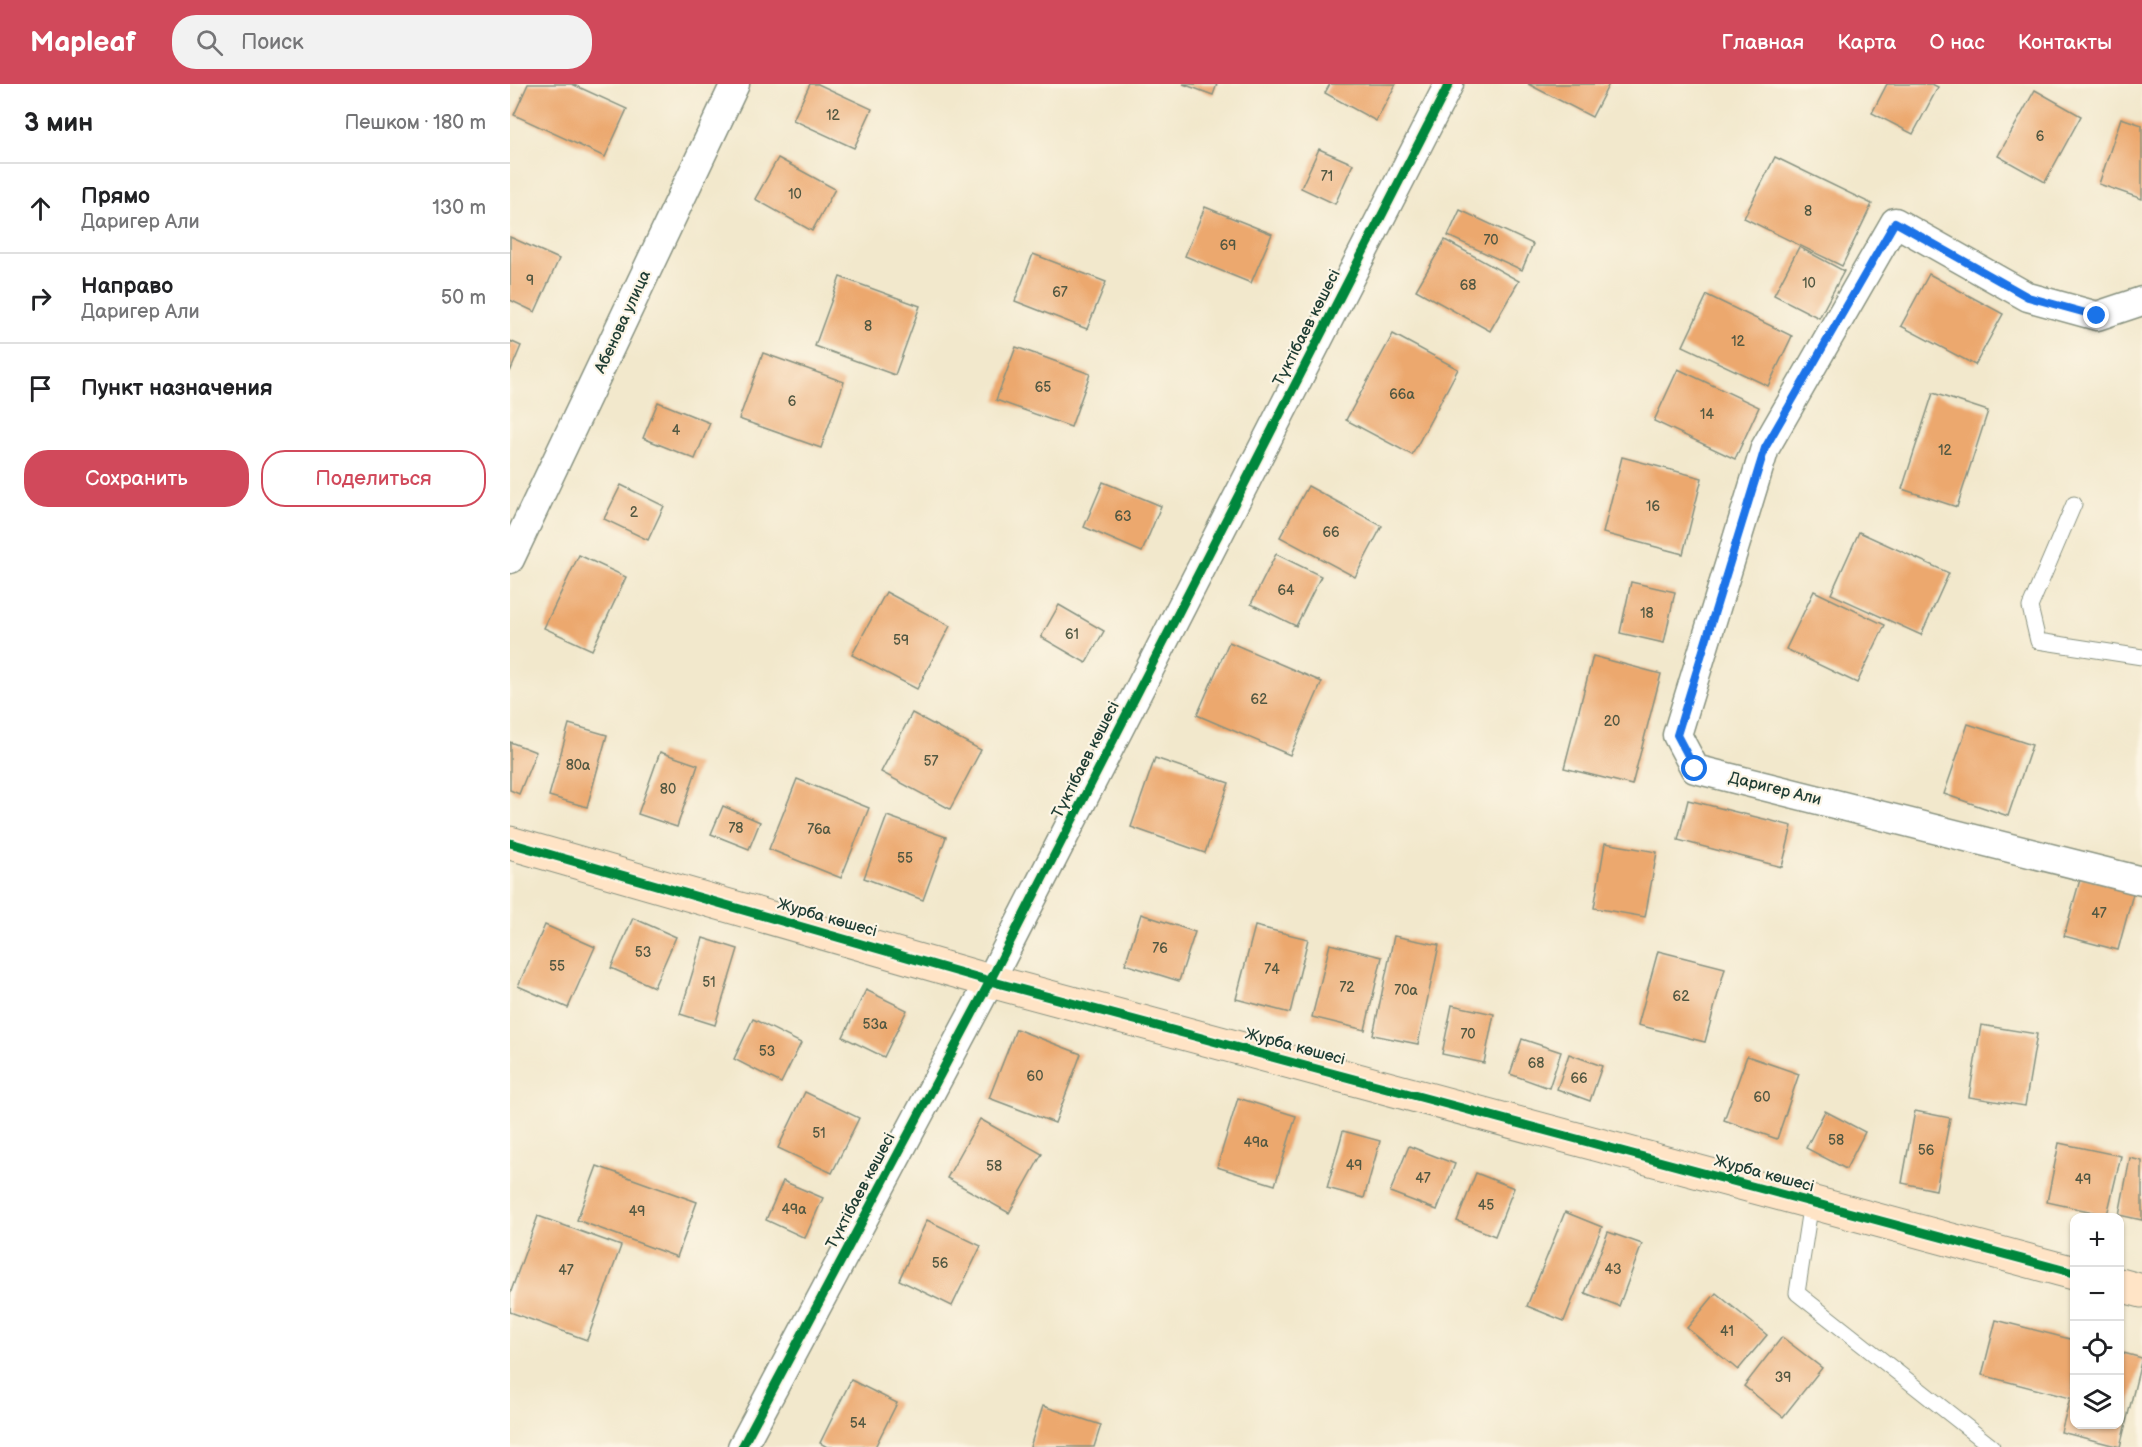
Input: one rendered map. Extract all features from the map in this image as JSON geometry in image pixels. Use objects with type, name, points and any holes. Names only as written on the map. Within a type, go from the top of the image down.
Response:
[{"type":"street","name":"Абенова улица","points":[[510,560],[735,84]]},
{"type":"street","name":"Түктібаев көшесі","points":[[742,1447],[990,981],[1449,84]]},
{"type":"street","name":"Даригер Али","points":[[2142,301],[2097,316],[2028,297],[1895,222],[1765,448],[1677,735],[1695,769],[2142,881]]},
{"type":"street","name":"Журба көшесі","points":[[510,843],[990,981],[2070,1272]]},
{"type":"street","points":[[2124,1286],[2142,1291]]},
{"type":"lane","points":[[2074,504],[2030,607],[2038,641],[2142,657]]},
{"type":"lane","points":[[1811,1202],[1797,1293],[1992,1447]]},
{"type":"building","points":[[528,84],[572,84],[627,109],[605,157],[514,115]]},
{"type":"building","points":[[810,84],[818,84],[872,109],[854,148],[793,120]]},
{"type":"building","points":[[1183,84],[1217,84],[1213,95]]},
{"type":"building","points":[[1330,84],[1396,84],[1376,121],[1325,93]]},
{"type":"building","points":[[1528,84],[1609,84],[1592,117]]},
{"type":"building","points":[[1887,84],[1932,84],[1938,87],[1913,134],[1872,113]]},
{"type":"building","points":[[2035,90],[2081,116],[2045,182],[1998,156]]},
{"type":"building","points":[[2121,118],[2142,125],[2142,199],[2099,184]]},
{"type":"building","points":[[1319,149],[1353,164],[1335,204],[1301,188]]},
{"type":"building","points":[[1775,157],[1872,204],[1842,266],[1744,218]]},
{"type":"building","points":[[778,158],[835,189],[812,231],[755,199]]},
{"type":"building","points":[[1205,207],[1272,234],[1251,283],[1185,256]]},
{"type":"building","points":[[1460,210],[1533,244],[1522,270],[1448,236]]},
{"type":"building","points":[[510,237],[559,259],[535,312],[510,300]]},
{"type":"building","points":[[1445,240],[1519,281],[1490,331],[1416,290]]},
{"type":"building","points":[[1799,247],[1844,271],[1819,318],[1774,295]]},
{"type":"building","points":[[1033,254],[1106,282],[1087,329],[1015,301]]},
{"type":"building","points":[[1929,274],[2003,314],[1975,365],[1901,326]]},
{"type":"building","points":[[840,277],[920,306],[895,375],[815,346]]},
{"type":"building","points":[[1707,295],[1792,336],[1768,386],[1683,346]]},
{"type":"building","points":[[1393,334],[1458,369],[1412,455],[1346,420]]},
{"type":"building","points":[[510,341],[521,346],[510,372]]},
{"type":"building","points":[[1016,347],[1090,374],[1071,427],[996,400]]},
{"type":"building","points":[[763,353],[844,382],[821,448],[739,419]]},
{"type":"building","points":[[1678,369],[1759,407],[1735,459],[1654,421]]},
{"type":"building","points":[[1933,393],[1988,411],[1957,507],[1902,489]]},
{"type":"building","points":[[658,402],[710,423],[695,459],[643,438]]},
{"type":"building","points":[[1622,457],[1702,478],[1683,554],[1603,533]]},
{"type":"building","points":[[1103,482],[1161,506],[1142,552],[1084,527]]},
{"type":"building","points":[[621,485],[664,506],[648,540],[604,519]]},
{"type":"building","points":[[1308,486],[1382,526],[1355,577],[1280,537]]},
{"type":"building","points":[[1859,532],[1949,573],[1921,635],[1831,594]]},
{"type":"building","points":[[1276,554],[1321,576],[1296,626],[1251,604]]},
{"type":"building","points":[[579,555],[626,577],[592,650],[544,628]]},
{"type":"building","points":[[1631,582],[1675,592],[1664,643],[1620,633]]},
{"type":"building","points":[[1814,591],[1885,625],[1857,683],[1786,649]]},
{"type":"building","points":[[886,592],[950,626],[917,689],[852,655]]},
{"type":"building","points":[[1059,605],[1104,631],[1086,663],[1041,637]]},
{"type":"building","points":[[1229,642],[1322,682],[1290,755],[1197,715]]},
{"type":"building","points":[[1593,656],[1661,674],[1632,785],[1564,768]]},
{"type":"building","points":[[912,713],[981,750],[950,809],[881,772]]},
{"type":"building","points":[[569,724],[607,735],[587,807],[549,796]]},
{"type":"building","points":[[1968,724],[2032,745],[2008,816],[1944,794]]},
{"type":"building","points":[[510,742],[536,752],[519,794],[510,790]]},
{"type":"building","points":[[660,752],[698,765],[677,827],[638,814]]},
{"type":"building","points":[[1155,758],[1229,783],[1205,853],[1131,827]]},
{"type":"building","points":[[797,779],[869,808],[841,878],[769,849]]},
{"type":"building","points":[[1688,800],[1792,826],[1782,867],[1678,840]]},
{"type":"building","points":[[723,806],[760,822],[749,849],[711,834]]},
{"type":"building","points":[[887,816],[946,837],[923,900],[864,878]]},
{"type":"building","points":[[1605,843],[1657,852],[1645,917],[1594,908]]},
{"type":"building","points":[[2081,876],[2134,890],[2118,950],[2064,936]]},
{"type":"building","points":[[1141,914],[1195,932],[1179,981],[1125,964]]},
{"type":"building","points":[[633,918],[676,937],[654,987],[611,968]]},
{"type":"building","points":[[545,925],[595,947],[568,1008],[518,986]]},
{"type":"building","points":[[1255,926],[1308,939],[1290,1013],[1236,999]]},
{"type":"building","points":[[1394,936],[1439,945],[1418,1044],[1373,1035]]},
{"type":"building","points":[[703,938],[738,949],[715,1025],[680,1014]]},
{"type":"building","points":[[1330,944],[1382,957],[1365,1030],[1312,1017]]},
{"type":"building","points":[[1658,951],[1725,968],[1705,1042],[1638,1025]]},
{"type":"building","points":[[866,990],[907,1010],[884,1057],[843,1037]]},
{"type":"building","points":[[1452,1005],[1494,1014],[1484,1063],[1442,1054]]},
{"type":"building","points":[[753,1019],[801,1043],[781,1083],[734,1059]]},
{"type":"building","points":[[1981,1025],[2037,1034],[2025,1106],[1969,1097]]},
{"type":"building","points":[[1016,1029],[1081,1054],[1055,1123],[989,1098]]},
{"type":"building","points":[[1522,1039],[1561,1052],[1549,1088],[1510,1074]]},
{"type":"building","points":[[1569,1054],[1602,1066],[1590,1101],[1557,1089]]},
{"type":"building","points":[[1747,1056],[1799,1074],[1777,1139],[1724,1120]]},
{"type":"building","points":[[805,1092],[859,1118],[832,1173],[778,1148]]},
{"type":"building","points":[[1238,1098],[1296,1116],[1275,1185],[1217,1167]]},
{"type":"building","points":[[1825,1111],[1865,1132],[1846,1169],[1806,1148]]},
{"type":"building","points":[[1915,1111],[1950,1118],[1936,1190],[1902,1183]]},
{"type":"building","points":[[980,1119],[1042,1154],[1009,1213],[947,1178]]},
{"type":"building","points":[[1343,1131],[1380,1141],[1364,1198],[1327,1188]]},
{"type":"building","points":[[2059,1143],[2121,1156],[2107,1213],[2047,1202]]},
{"type":"building","points":[[1409,1146],[1455,1164],[1437,1210],[1390,1192]]},
{"type":"building","points":[[2130,1158],[2142,1161],[2142,1220],[2119,1213]]},
{"type":"building","points":[[597,1166],[697,1202],[677,1257],[577,1220]]},
{"type":"building","points":[[1476,1173],[1514,1188],[1495,1236],[1457,1221]]},
{"type":"building","points":[[783,1181],[823,1198],[805,1238],[766,1220]]},
{"type":"building","points":[[1565,1212],[1602,1227],[1564,1321],[1527,1306]]},
{"type":"building","points":[[538,1216],[621,1246],[587,1340],[510,1312],[510,1294]]},
{"type":"building","points":[[927,1220],[981,1246],[952,1306],[899,1280]]},
{"type":"building","points":[[1608,1232],[1642,1244],[1619,1306],[1585,1293]]},
{"type":"building","points":[[1716,1293],[1767,1335],[1738,1370],[1687,1328]]},
{"type":"building","points":[[1996,1320],[2070,1339],[2070,1398],[1982,1375]]},
{"type":"building","points":[[1782,1337],[1822,1368],[1783,1417],[1744,1386]]},
{"type":"building","points":[[2124,1353],[2142,1358],[2120,1447],[2061,1432],[2070,1398],[2070,1429],[2124,1429]]},
{"type":"building","points":[[851,1380],[897,1403],[875,1447],[827,1447],[820,1443]]},
{"type":"building","points":[[1043,1406],[1101,1425],[1094,1447],[1030,1447]]},
{"type":"cycle path","points":[[742,1447],[990,981],[1449,84]]},
{"type":"cycle path","points":[[510,843],[990,981],[2070,1272]]},
{"type":"route","points":[[1695,769],[1677,735],[1765,448],[1895,222],[2028,297],[2097,316]]}]
